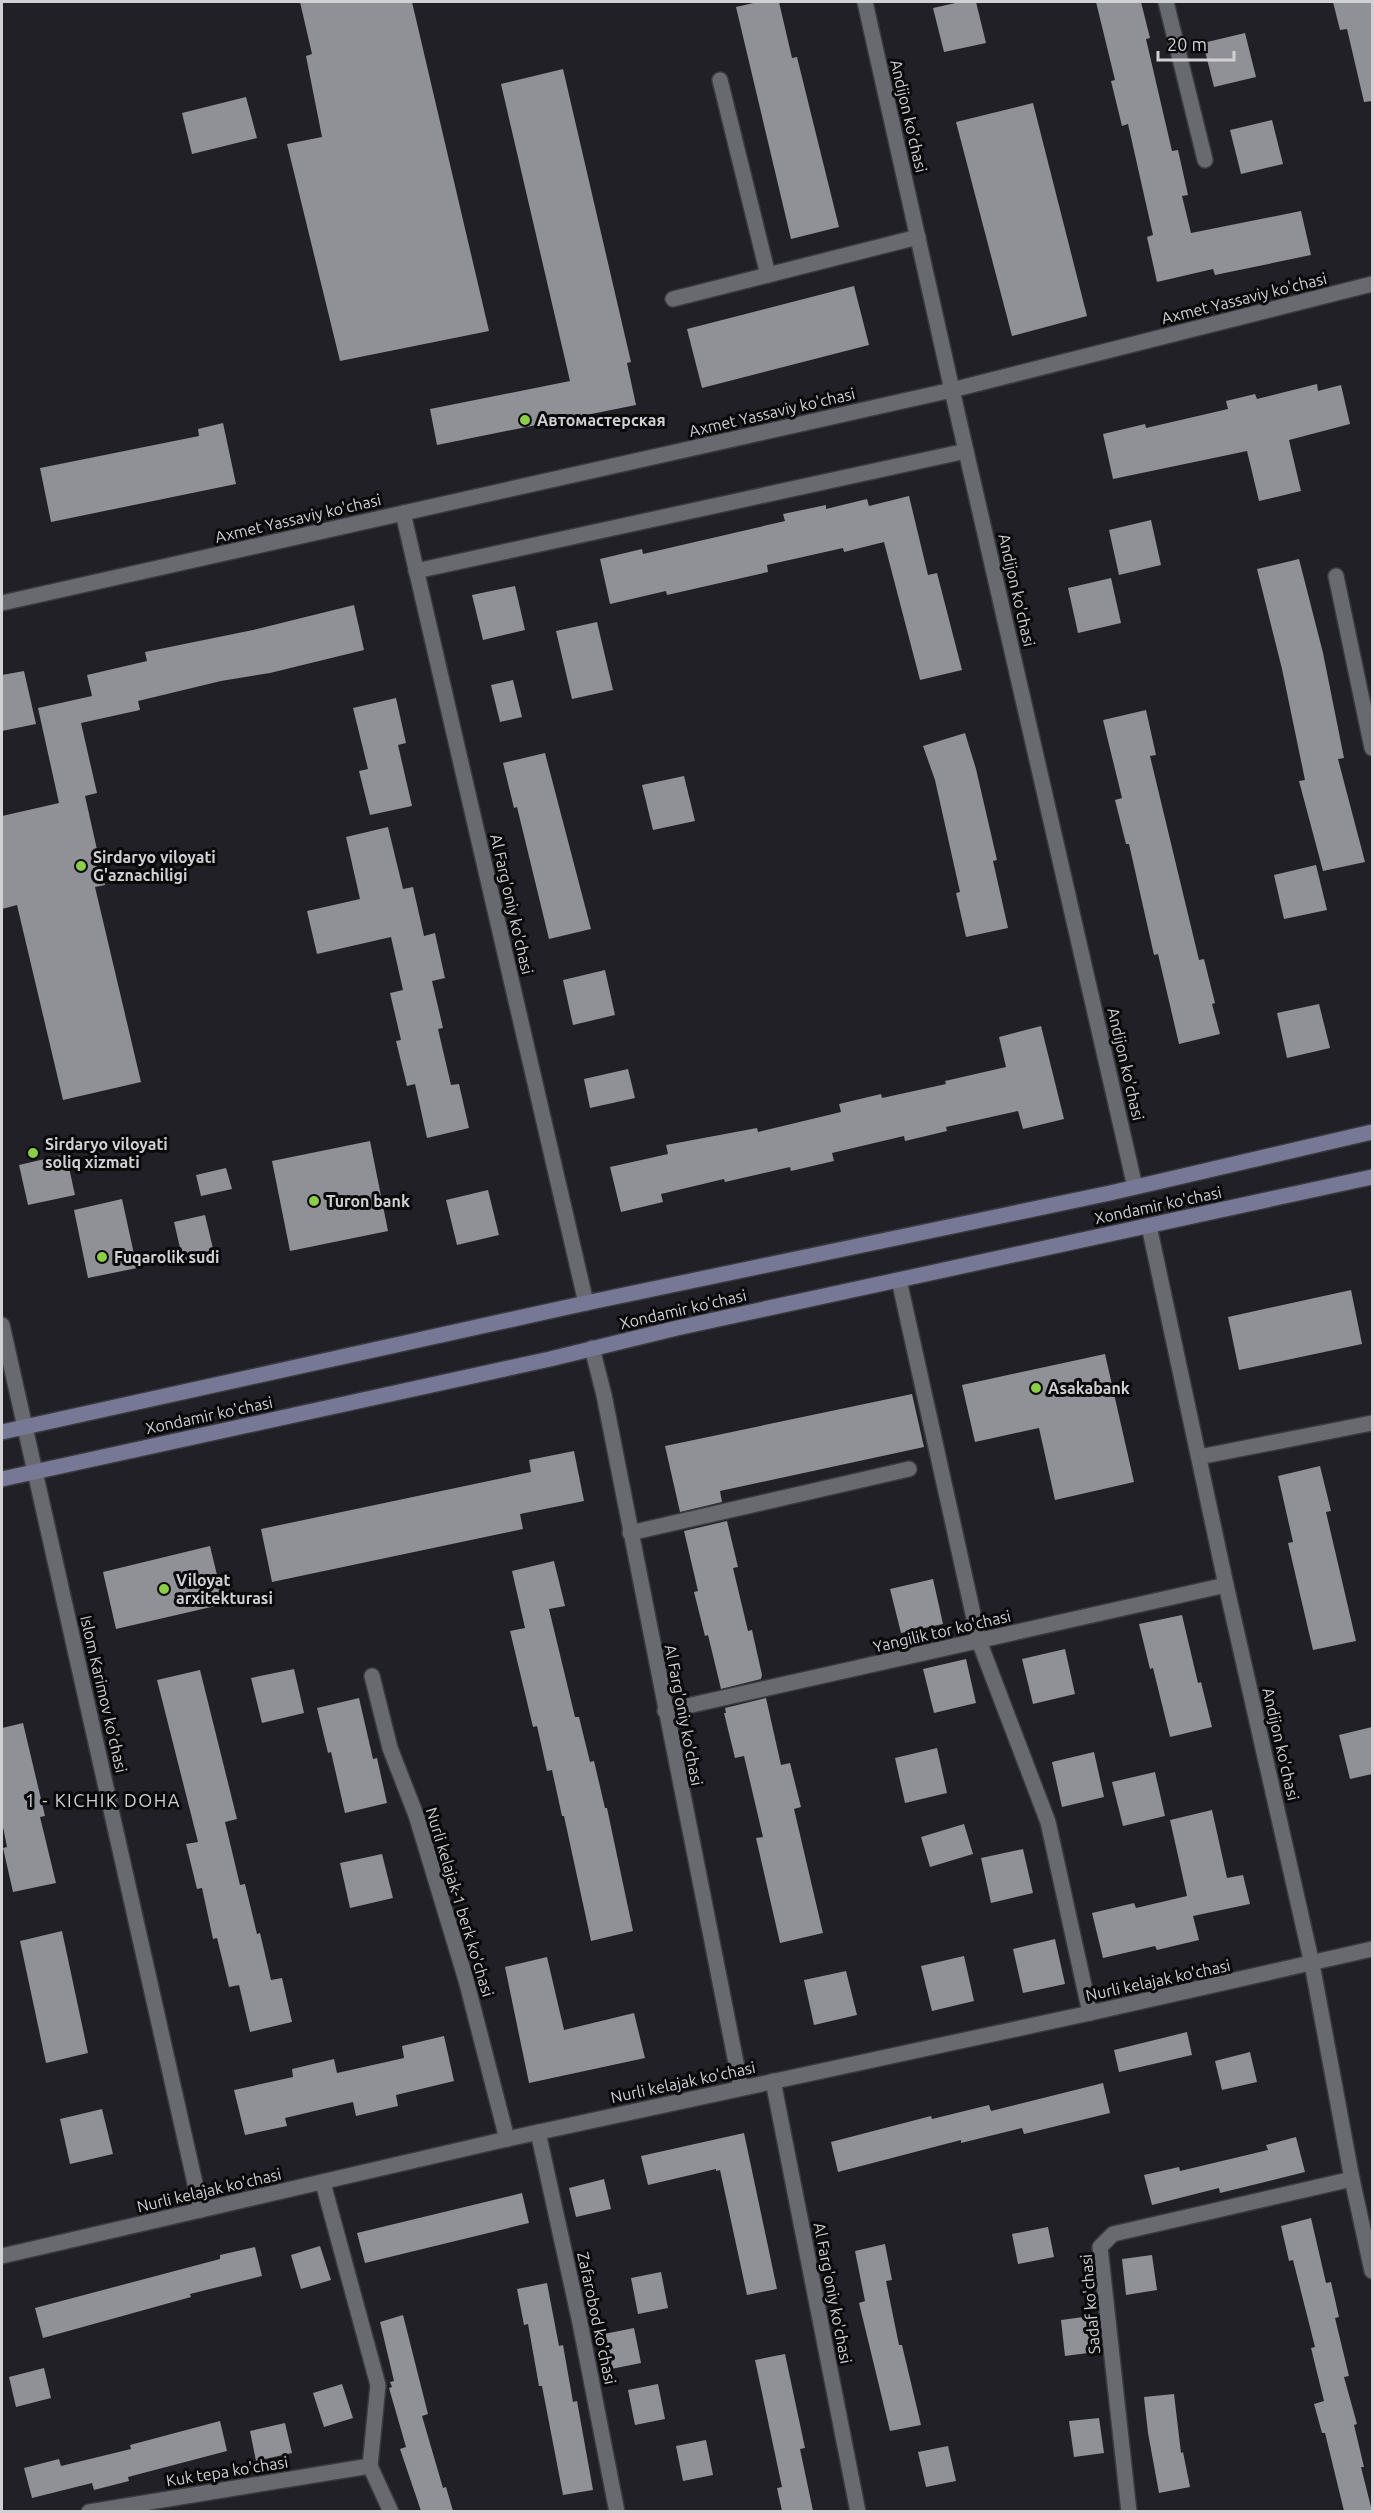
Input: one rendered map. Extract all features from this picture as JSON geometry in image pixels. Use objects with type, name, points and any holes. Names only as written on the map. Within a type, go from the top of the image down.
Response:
[{"type":"main road","name":"Xondamir ko'chasi","points":[[2,1432],[586,1303],[1135,1187],[1372,1131]]},
{"type":"main road","name":"Xondamir ko'chasi","points":[[2,1479],[1372,1177]]},
{"type":"street","name":"Andijon ko'chasi","points":[[865,2],[1135,1187]]},
{"type":"street","points":[[1166,2],[1205,160]]},
{"type":"street","points":[[720,80],[768,275]]},
{"type":"street","points":[[673,299],[918,237]]},
{"type":"street","name":"Axmet Yassaviy ko'chasi","points":[[2,603],[952,390],[1372,284]]},
{"type":"street","points":[[416,571],[966,451]]},
{"type":"street","name":"Al Farg'oniy ko'chasi","points":[[403,513],[586,1303]]},
{"type":"street","points":[[1336,576],[1372,748]]},
{"type":"street","name":"Andijon ko'chasi","points":[[1149,1226],[1226,1585],[1312,1964],[1352,2179],[1369,2234],[1372,2271]]},
{"type":"street","points":[[899,1280],[979,1641],[1048,1822],[1090,2013]]},
{"type":"street","name":"Islom Karimov ko'chasi","points":[[2,1325],[201,2210]]},
{"type":"street","name":"Al Farg'oniy ko'chasi","points":[[592,1348],[604,1395],[741,2088]]},
{"type":"street","points":[[1199,1457],[1372,1423]]},
{"type":"street","points":[[630,1533],[909,1469]]},
{"type":"street","name":"Yangilik tor ko'chasi","points":[[665,1711],[1226,1585]]},
{"type":"street","name":"Nurli kelajak-1 berk ko'chasi","points":[[372,1676],[390,1748],[416,1815],[466,1980],[507,2139]]},
{"type":"street","name":"Nurli kelajak ko'chasi","points":[[2,2256],[538,2132],[1090,2013],[1372,1949]]},
{"type":"street","name":"Al Farg'oniy ko'chasi","points":[[773,2081],[858,2511]]},
{"type":"street","name":"Zafarobod ko'chasi","points":[[538,2132],[573,2288],[617,2511]]},
{"type":"street","name":"Sadaf ko'chasi","points":[[1129,2511],[1100,2247],[1113,2234],[1352,2179]]},
{"type":"street","points":[[323,2183],[378,2385],[370,2466],[391,2511]]},
{"type":"street","name":"Kuk tepa ko'chasi","points":[[89,2511],[370,2466]]},
{"type":"building","points":[[300,2],[412,2],[489,331],[340,361],[287,144],[322,137],[306,56],[312,54]]},
{"type":"building","points":[[758,2],[779,2],[792,58],[797,57],[839,227],[791,239],[736,7]]},
{"type":"building","points":[[960,2],[976,2],[986,43],[944,52],[933,8]]},
{"type":"building","points":[[1096,2],[1141,2],[1150,38],[1146,39],[1172,151],[1178,150],[1188,195],[1182,196],[1191,233],[1301,211],[1311,255],[1215,275],[1213,269],[1157,282],[1147,237],[1153,235],[1128,124],[1122,126],[1111,81],[1115,80]]},
{"type":"building","points":[[1333,2],[1372,2],[1372,101],[1364,102],[1347,29],[1340,30]]},
{"type":"building","points":[[1245,33],[1256,77],[1214,87],[1203,43]]},
{"type":"building","points":[[563,69],[631,362],[627,363],[636,405],[437,445],[430,409],[570,381],[501,84]]},
{"type":"building","points":[[246,97],[257,138],[192,154],[182,113]]},
{"type":"building","points":[[1033,103],[1087,316],[1012,336],[956,122]]},
{"type":"building","points":[[1272,120],[1283,164],[1241,174],[1230,130]]},
{"type":"building","points":[[854,286],[869,345],[702,388],[687,329]]},
{"type":"building","points":[[1317,384],[1318,391],[1341,385],[1350,424],[1289,440],[1301,491],[1259,501],[1247,451],[1113,479],[1103,434],[1145,424],[1146,428],[1228,409],[1226,401],[1255,394],[1257,399]]},
{"type":"building","points":[[223,423],[236,484],[51,522],[40,468],[199,436],[198,429]]},
{"type":"building","points":[[909,496],[928,575],[937,573],[962,670],[920,680],[884,542],[844,552],[843,548],[767,565],[768,572],[667,595],[666,591],[610,604],[600,559],[642,549],[643,554],[785,521],[783,514],[826,505],[826,509],[867,499],[869,506]]},
{"type":"building","points":[[1151,520],[1161,565],[1119,575],[1109,530]]},
{"type":"building","points":[[1299,559],[1323,653],[1344,758],[1338,759],[1365,862],[1323,871],[1299,781],[1305,780],[1282,669],[1257,569]]},
{"type":"building","points":[[1111,578],[1121,623],[1078,633],[1068,588]]},
{"type":"building","points":[[515,586],[525,630],[483,640],[472,595]]},
{"type":"building","points":[[354,605],[364,650],[138,701],[140,710],[81,723],[97,793],[85,796],[105,885],[95,887],[141,1082],[63,1100],[17,905],[2,909],[2,816],[59,803],[38,708],[92,696],[87,675],[147,661],[145,652],[253,630]]},
{"type":"building","points":[[597,622],[613,690],[572,699],[556,631]]},
{"type":"building","points":[[24,671],[36,724],[2,731],[2,675]]},
{"type":"building","points":[[513,680],[522,717],[500,722],[491,685]]},
{"type":"building","points":[[396,698],[406,743],[398,745],[412,806],[370,815],[359,771],[368,769],[353,708]]},
{"type":"building","points":[[1146,710],[1156,755],[1150,756],[1199,960],[1204,959],[1220,1034],[1179,1044],[1158,954],[1154,955],[1129,844],[1126,844],[1115,800],[1122,798],[1103,720]]},
{"type":"building","points":[[965,733],[976,769],[997,860],[993,861],[1008,928],[966,937],[956,893],[960,892],[935,780],[923,746]]},
{"type":"building","points":[[545,753],[591,929],[549,939],[517,807],[514,808],[503,763]]},
{"type":"building","points":[[684,776],[695,821],[653,830],[642,785]]},
{"type":"building","points":[[388,827],[403,889],[413,887],[424,936],[435,933],[445,978],[432,981],[443,1028],[438,1029],[451,1085],[459,1084],[469,1128],[427,1138],[415,1084],[407,1086],[396,1041],[401,1040],[390,993],[403,990],[391,937],[317,954],[307,911],[360,899],[346,837]]},
{"type":"building","points":[[1316,865],[1327,910],[1284,919],[1274,875]]},
{"type":"building","points":[[605,970],[615,1015],[573,1025],[563,980]]},
{"type":"building","points":[[1319,1004],[1330,1048],[1287,1058],[1277,1013]]},
{"type":"building","points":[[1041,1026],[1064,1119],[1023,1129],[1018,1111],[946,1127],[947,1131],[905,1141],[904,1136],[832,1153],[834,1161],[791,1171],[790,1167],[661,1194],[663,1202],[621,1212],[610,1167],[668,1154],[666,1145],[757,1128],[758,1132],[841,1112],[839,1104],[881,1094],[882,1098],[946,1084],[945,1081],[1006,1067],[999,1037]]},
{"type":"building","points":[[628,1069],[635,1098],[590,1108],[584,1079]]},
{"type":"building","points":[[370,1141],[388,1231],[290,1251],[272,1161]]},
{"type":"building","points":[[66,1154],[75,1195],[28,1205],[19,1165]]},
{"type":"building","points":[[226,1168],[232,1189],[201,1196],[196,1175]]},
{"type":"building","points":[[488,1190],[499,1235],[457,1245],[446,1200]]},
{"type":"building","points":[[122,1199],[137,1268],[88,1278],[74,1210]]},
{"type":"building","points":[[205,1215],[215,1257],[184,1265],[174,1222]]},
{"type":"building","points":[[1351,1290],[1362,1344],[1239,1370],[1228,1317]]},
{"type":"building","points":[[1105,1354],[1134,1482],[1055,1500],[1039,1428],[975,1442],[962,1385]]},
{"type":"building","points":[[912,1394],[924,1447],[720,1491],[722,1502],[680,1512],[665,1446]]},
{"type":"building","points":[[574,1451],[584,1501],[520,1514],[523,1529],[272,1582],[261,1529],[531,1472],[529,1460]]},
{"type":"building","points":[[1320,1466],[1331,1511],[1326,1512],[1356,1641],[1313,1650],[1288,1543],[1293,1542],[1278,1476]]},
{"type":"building","points":[[727,1521],[738,1567],[733,1568],[748,1631],[752,1630],[762,1675],[761,1679],[721,1689],[708,1635],[705,1636],[694,1592],[698,1591],[684,1531]]},
{"type":"building","points":[[210,1546],[224,1604],[116,1629],[103,1572]]},
{"type":"building","points":[[554,1561],[565,1606],[549,1609],[575,1717],[579,1717],[590,1762],[594,1761],[605,1808],[607,1808],[633,1931],[591,1941],[552,1770],[547,1771],[537,1726],[533,1727],[510,1631],[525,1628],[512,1571]]},
{"type":"building","points":[[933,1579],[943,1624],[901,1633],[890,1589]]},
{"type":"building","points":[[1182,1615],[1198,1683],[1201,1682],[1212,1727],[1170,1737],[1153,1668],[1150,1669],[1139,1624]]},
{"type":"building","points":[[1065,1649],[1075,1694],[1033,1704],[1022,1659]]},
{"type":"building","points":[[966,1659],[976,1703],[934,1713],[923,1669]]},
{"type":"building","points":[[294,1669],[304,1713],[262,1723],[251,1678]]},
{"type":"building","points":[[200,1670],[237,1819],[225,1822],[240,1885],[245,1884],[271,1980],[282,1978],[292,2022],[250,2032],[239,1985],[229,1987],[217,1938],[213,1939],[202,1888],[197,1889],[186,1844],[198,1842],[157,1680]]},
{"type":"building","points":[[359,1698],[373,1759],[377,1758],[387,1803],[345,1813],[331,1752],[328,1753],[317,1708]]},
{"type":"building","points":[[766,1698],[781,1765],[790,1763],[801,1807],[794,1809],[823,1933],[780,1943],[756,1838],[763,1837],[744,1756],[735,1758],[724,1713],[726,1713],[725,1708]]},
{"type":"building","points":[[23,1723],[45,1816],[40,1817],[56,1883],[13,1892],[3,1848],[7,1847],[2,1822],[2,1728]]},
{"type":"building","points":[[1372,1727],[1372,1774],[1350,1779],[1339,1735]]},
{"type":"building","points":[[937,1748],[947,1793],[905,1803],[895,1758]]},
{"type":"building","points":[[1094,1752],[1104,1797],[1062,1807],[1052,1762]]},
{"type":"building","points":[[1155,1772],[1165,1816],[1123,1826],[1112,1782]]},
{"type":"building","points":[[1212,1810],[1227,1878],[1243,1875],[1250,1904],[1193,1916],[1199,1940],[1157,1950],[1155,1946],[1103,1958],[1092,1913],[1134,1903],[1136,1908],[1187,1896],[1170,1820]]},
{"type":"building","points":[[964,1824],[973,1854],[930,1867],[921,1837]]},
{"type":"building","points":[[1023,1849],[1033,1893],[991,1903],[981,1858]]},
{"type":"building","points":[[382,1854],[393,1898],[350,1908],[340,1863]]},
{"type":"building","points":[[62,1931],[88,2053],[46,2063],[20,1941]]},
{"type":"building","points":[[1055,1939],[1065,1984],[1023,1993],[1013,1949]]},
{"type":"building","points":[[964,1956],[974,2001],[932,2011],[921,1966]]},
{"type":"building","points":[[547,1957],[564,2030],[634,2013],[645,2058],[529,2083],[505,1967]]},
{"type":"building","points":[[846,1971],[857,2015],[814,2025],[804,1980]]},
{"type":"building","points":[[1187,2032],[1192,2055],[1119,2072],[1114,2050]]},
{"type":"building","points":[[444,2036],[454,2081],[396,2095],[398,2106],[356,2116],[353,2102],[285,2118],[287,2126],[245,2135],[234,2090],[293,2077],[292,2069],[334,2059],[337,2073],[404,2058],[402,2046]]},
{"type":"building","points":[[1250,2052],[1257,2082],[1222,2090],[1215,2061]]},
{"type":"building","points":[[1103,2083],[1110,2113],[1024,2134],[1022,2128],[961,2143],[961,2140],[838,2172],[831,2142],[931,2116],[932,2119],[989,2105],[991,2111]]},
{"type":"building","points":[[102,2109],[113,2154],[70,2164],[60,2119]]},
{"type":"building","points":[[744,2133],[777,2289],[747,2295],[720,2170],[648,2185],[641,2156]]},
{"type":"building","points":[[1296,2137],[1305,2172],[1220,2193],[1219,2188],[1152,2205],[1144,2175],[1179,2167],[1180,2171],[1268,2150],[1266,2145]]},
{"type":"building","points":[[604,2179],[611,2209],[576,2217],[569,2188]]},
{"type":"building","points":[[522,2193],[529,2223],[365,2263],[357,2233]]},
{"type":"building","points":[[1311,2218],[1326,2283],[1331,2282],[1339,2317],[1335,2318],[1349,2376],[1344,2377],[1357,2424],[1354,2425],[1364,2467],[1361,2467],[1372,2511],[1344,2511],[1325,2433],[1322,2433],[1314,2404],[1324,2401],[1311,2348],[1315,2347],[1293,2260],[1289,2261],[1281,2226]]},
{"type":"building","points":[[1048,2227],[1054,2257],[1018,2264],[1012,2234]]},
{"type":"building","points":[[885,2244],[892,2280],[886,2281],[899,2345],[902,2345],[921,2425],[890,2431],[859,2303],[865,2301],[855,2251]]},
{"type":"building","points":[[320,2246],[331,2280],[301,2289],[291,2255]]},
{"type":"building","points":[[255,2247],[262,2276],[190,2294],[191,2297],[43,2338],[35,2308],[220,2259],[220,2255]]},
{"type":"building","points":[[1152,2255],[1157,2290],[1126,2295],[1122,2259]]},
{"type":"building","points":[[661,2272],[668,2308],[638,2314],[631,2278]]},
{"type":"building","points":[[547,2283],[559,2346],[563,2345],[573,2402],[577,2401],[593,2490],[563,2495],[542,2386],[539,2386],[528,2324],[524,2325],[517,2289]]},
{"type":"building","points":[[403,2315],[428,2414],[422,2416],[443,2488],[446,2487],[453,2511],[421,2511],[400,2449],[406,2447],[389,2388],[392,2387],[390,2382],[394,2381],[380,2322]]},
{"type":"building","points":[[1091,2316],[1096,2352],[1065,2356],[1061,2320]]},
{"type":"building","points":[[634,2328],[641,2363],[611,2369],[604,2334]]},
{"type":"building","points":[[785,2354],[805,2448],[800,2449],[813,2511],[782,2511],[777,2488],[782,2487],[755,2360]]},
{"type":"building","points":[[44,2368],[51,2398],[16,2407],[9,2377]]},
{"type":"building","points":[[342,2384],[353,2418],[324,2427],[313,2393]]},
{"type":"building","points":[[658,2384],[665,2419],[635,2425],[628,2390]]},
{"type":"building","points":[[1174,2394],[1181,2453],[1183,2452],[1190,2487],[1159,2493],[1144,2397]]},
{"type":"building","points":[[1099,2418],[1104,2453],[1074,2457],[1069,2421]]},
{"type":"building","points":[[220,2421],[227,2451],[128,2477],[129,2481],[94,2490],[92,2483],[32,2498],[24,2468],[59,2459],[61,2466],[131,2449],[130,2445]]},
{"type":"building","points":[[285,2423],[292,2453],[256,2461],[250,2431]]},
{"type":"building","points":[[706,2440],[713,2475],[683,2481],[676,2446]]},
{"type":"building","points":[[948,2446],[956,2481],[926,2487],[918,2452]]},
{"type":"place","name":"Автомастерская","points":[[525,420]]},
{"type":"place","name":"Sirdaryo viloyati G'aznachiligi","points":[[81,866]]},
{"type":"place","name":"Sirdaryo viloyati soliq xizmati","points":[[33,1153]]},
{"type":"place","name":"Turon bank","points":[[314,1201]]},
{"type":"place","name":"Fuqarolik sudi","points":[[102,1257]]},
{"type":"place","name":"Asakabank","points":[[1036,1388]]},
{"type":"place","name":"Viloyat arxitekturasi","points":[[164,1589]]},
{"type":"district","name":"1 - KICHIK DOHA","points":[[103,1800]]}]
